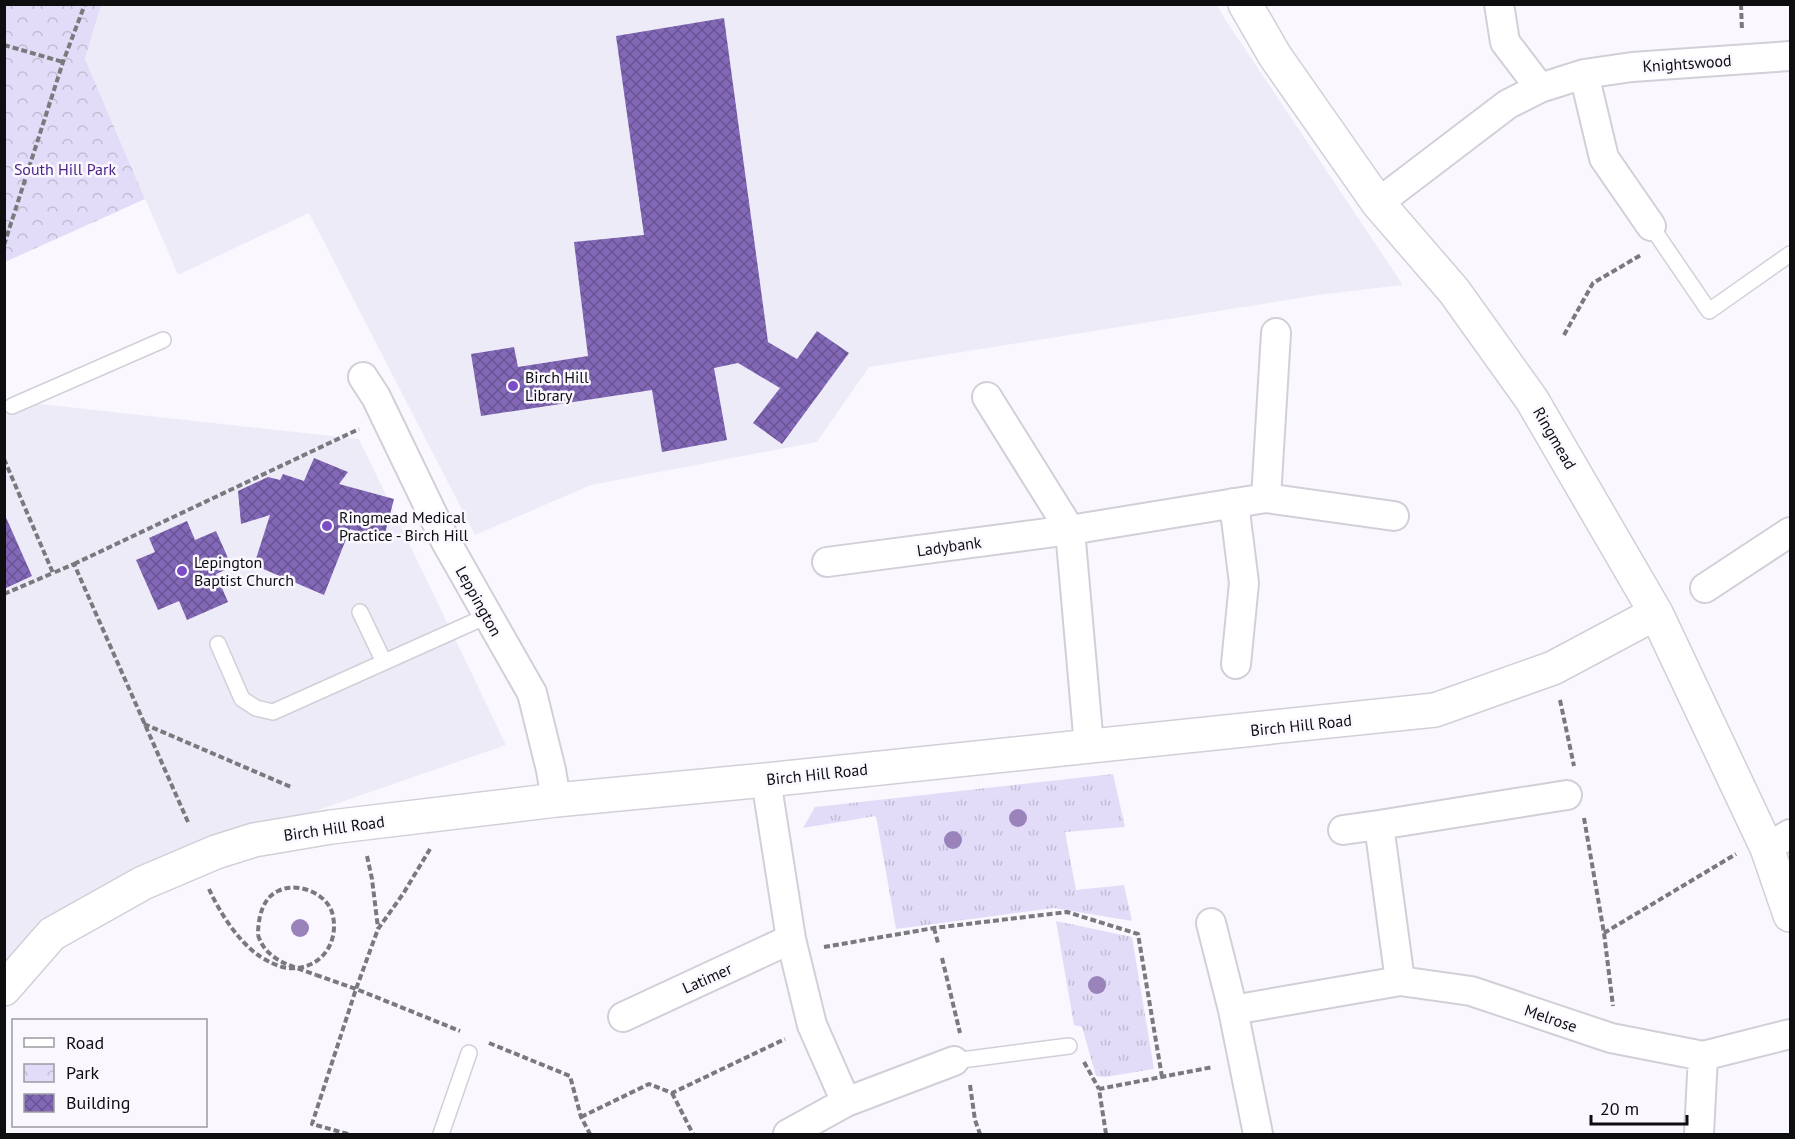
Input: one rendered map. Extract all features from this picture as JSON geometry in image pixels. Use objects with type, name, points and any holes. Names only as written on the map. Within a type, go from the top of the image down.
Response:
[{"type":"street","name":"Ringmead","points":[[1245,4],[1275,56],[1378,203],[1454,291],[1532,400],[1656,613],[1773,840],[1791,915]]},
{"type":"street","points":[[1499,4],[1506,42],[1540,88]]},
{"type":"street","name":"Knightswood","points":[[1378,203],[1508,104],[1540,88],[1584,74],[1632,67],[1791,56]]},
{"type":"street","points":[[1584,74],[1604,158],[1656,234]]},
{"type":"street","points":[[1266,498],[1276,333]]},
{"type":"street","name":"Leppington","points":[[363,377],[376,397],[445,540],[532,693],[556,800]]},
{"type":"street","points":[[987,397],[1070,530],[1089,746]]},
{"type":"street","name":"Ladybank","points":[[827,562],[1070,530],[1266,498],[1394,516]]},
{"type":"street","points":[[1234,503],[1244,583],[1236,663]]},
{"type":"street","points":[[1706,588],[1791,532]]},
{"type":"street","name":"Birch Hill Road","points":[[4,989],[52,934],[143,883],[216,852],[254,840],[331,827],[556,800],[1436,710],[1553,668],[1656,613]]},
{"type":"street","points":[[766,780],[793,946],[812,1026],[846,1102]]},
{"type":"street","points":[[1343,830],[1575,794]]},
{"type":"street","points":[[1379,825],[1400,981]]},
{"type":"street","points":[[1211,922],[1233,1010],[1258,1134]]},
{"type":"street","name":"Latimer","points":[[622,1017],[793,946]]},
{"type":"street","name":"Melrose","points":[[1233,1010],[1400,981],[1471,991],[1617,1039],[1703,1056],[1791,1034]]},
{"type":"street","points":[[1699,1134],[1703,1056]]},
{"type":"street","points":[[788,1134],[846,1102],[954,1061]]},
{"type":"lane","points":[[1656,234],[1709,311],[1791,254]]},
{"type":"lane","points":[[12,406],[163,340]]},
{"type":"lane","points":[[360,612],[384,662]]},
{"type":"lane","points":[[218,644],[242,699],[256,708],[273,711],[487,616]]},
{"type":"lane","points":[[954,1061],[1069,1046]]},
{"type":"lane","points":[[441,1134],[469,1053]]},
{"type":"path","points":[[4,245],[63,63],[85,4]]},
{"type":"path","points":[[4,45],[63,63]]},
{"type":"path","points":[[1564,335],[1593,283],[1656,234]]},
{"type":"path","points":[[4,594],[74,564],[368,425]]},
{"type":"path","points":[[4,459],[53,573]]},
{"type":"path","points":[[74,564],[188,822]]},
{"type":"path","points":[[1553,668],[1575,794],[1604,933],[1617,1039]]},
{"type":"path","points":[[144,724],[291,787]]},
{"type":"path","points":[[1604,933],[1773,840]]},
{"type":"path","points":[[348,1134],[312,1124],[378,929],[403,894],[434,843]]},
{"type":"path","points":[[366,854],[372,879],[378,929]]},
{"type":"path","points":[[206,883],[219,911],[247,944],[257,954],[287,968],[307,967],[324,956],[330,948],[335,927],[333,914],[328,903],[318,894],[290,888],[277,891],[262,909],[258,923],[258,935],[262,946],[271,956],[282,962],[316,975]]},
{"type":"path","points":[[793,946],[1067,912],[1138,934],[1162,1077]]},
{"type":"path","points":[[934,928],[938,943]]},
{"type":"path","points":[[672,1093],[812,1026]]},
{"type":"path","points":[[1069,1046],[1087,1066],[1099,1089],[1106,1134]]},
{"type":"path","points":[[1099,1089],[1244,1061]]},
{"type":"path","points":[[581,1117],[650,1084],[672,1093],[693,1134]]},
{"type":"shaded area","points":[[101,4],[1217,5],[1403,285],[1318,295],[869,367],[817,442],[591,485],[475,535],[309,213],[178,275],[85,59]]},
{"type":"shaded area","points":[[5,400],[359,439],[506,745],[102,885],[5,963]]},
{"type":"green space","name":"South Hill Park","points":[[4,5],[101,5],[85,59],[145,199],[5,262]]},
{"type":"green space","points":[[1113,774],[1125,827],[1065,832],[1076,890],[1124,885],[1132,921],[1054,908],[896,929],[876,816],[803,828],[815,807]]},
{"type":"green space","points":[[1056,921],[1132,937],[1154,1069],[1105,1077],[1096,1076],[1082,1027],[1074,1025]]},
{"type":"building","points":[[724,18],[768,342],[797,359],[817,331],[849,353],[782,444],[753,423],[780,388],[738,363],[714,368],[727,440],[662,452],[652,390],[481,416],[471,354],[514,347],[518,367],[588,356],[574,242],[644,235],[616,36]]},
{"type":"building","name":"Ringmead Medical Practice - Birch Hill","points":[[314,458],[348,472],[339,484],[394,499],[383,541],[350,529],[324,595],[254,565],[270,515],[241,524],[238,491],[268,477],[280,480],[283,474],[304,481]]},
{"type":"building","points":[[4,513],[32,576],[4,589]]},
{"type":"building","name":"Lepington Baptist Church","points":[[187,521],[195,540],[216,531],[232,567],[216,574],[228,602],[187,620],[179,601],[158,610],[136,560],[155,552],[149,538]]},
{"type":"place","name":"Birch Hill Library","points":[[513,386]]},
{"type":"place","name":"Ringmead Medical Practice - Birch Hill","points":[[327,526]]},
{"type":"place","name":"Lepington Baptist Church","points":[[182,571]]}]
